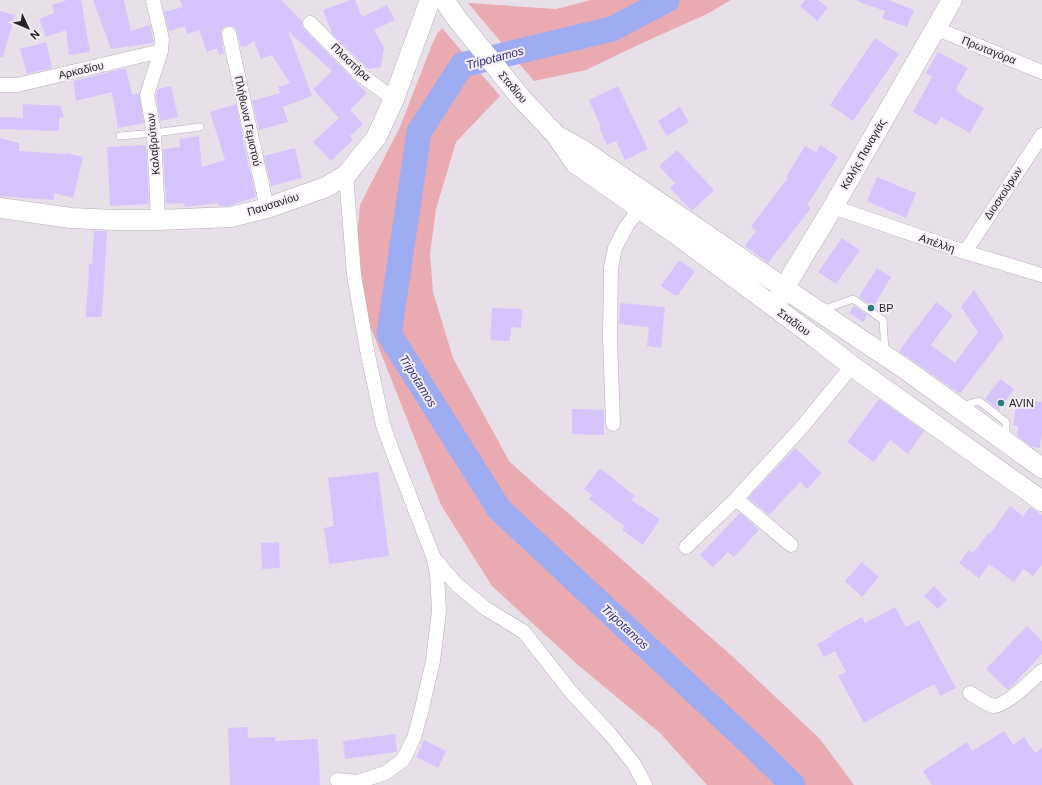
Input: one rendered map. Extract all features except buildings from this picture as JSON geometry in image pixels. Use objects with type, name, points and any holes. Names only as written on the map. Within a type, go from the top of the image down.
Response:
[{"type":"main road","name":"Παυσανίου","points":[[0,208],[71,218],[114,220],[231,217],[268,208],[326,187],[346,175],[376,138],[394,98],[430,0]]},
{"type":"main road","name":"Σταδίου","points":[[444,0],[458,20],[522,98],[556,135],[575,163],[682,239],[852,366],[1042,501]]},
{"type":"main road","name":"Καλής Παναγιάς","points":[[774,308],[784,288],[833,207],[952,0]]},
{"type":"main road","name":"Σταδίου","points":[[556,135],[584,151],[885,356],[1042,468]]},
{"type":"street","name":"Καλαβρύτων","points":[[153,0],[162,39],[161,51],[147,95],[154,133],[158,220]]},
{"type":"street","name":"Πλαστήρα","points":[[310,23],[361,75],[394,98]]},
{"type":"street","name":"Πρωταγόρα","points":[[935,28],[1042,72]]},
{"type":"street","name":"Πλήθωνα Γεμιστού","points":[[229,34],[268,208]]},
{"type":"street","name":"Αρκαδίου","points":[[0,85],[18,85],[161,51]]},
{"type":"street","name":"Διοσκούρων","points":[[965,252],[1042,135]]},
{"type":"street","points":[[337,780],[358,782],[385,773],[403,760],[414,738],[421,712],[433,661],[439,611],[437,573],[433,556],[383,425],[367,350],[354,275],[346,175]]},
{"type":"street","name":"Απέλλη","points":[[833,207],[1040,277]]},
{"type":"street","points":[[613,424],[610,338],[611,268],[615,248],[626,227],[639,209]]},
{"type":"street","points":[[686,547],[736,499],[802,427],[852,366]]},
{"type":"street","points":[[736,499],[791,546]]},
{"type":"street","points":[[433,556],[456,584],[485,608],[524,632],[571,692],[610,734],[634,764],[645,785]]},
{"type":"street","points":[[970,693],[995,706],[1006,702],[1042,671]]},
{"type":"lane","points":[[120,136],[200,127]]},
{"type":"lane","points":[[818,311],[853,299],[883,320],[885,356]]},
{"type":"shaded area","points":[[591,0],[731,0],[707,14],[586,70],[534,81],[468,3],[556,9]]},
{"type":"shaded area","points":[[442,28],[500,96],[456,142],[436,209],[430,254],[433,292],[453,358],[509,461],[732,656],[820,739],[854,785],[707,785],[660,733],[578,665],[492,586],[441,505],[367,318],[354,268],[360,205],[400,127],[431,47],[437,34]]},
{"type":"waterway","name":"Tripotamos","points":[[667,0],[612,29],[462,65],[419,132],[389,334],[499,509],[793,785]]},
{"type":"place","name":"BP","points":[[871,308]]},
{"type":"place","name":"AVIN","points":[[1001,403]]}]
